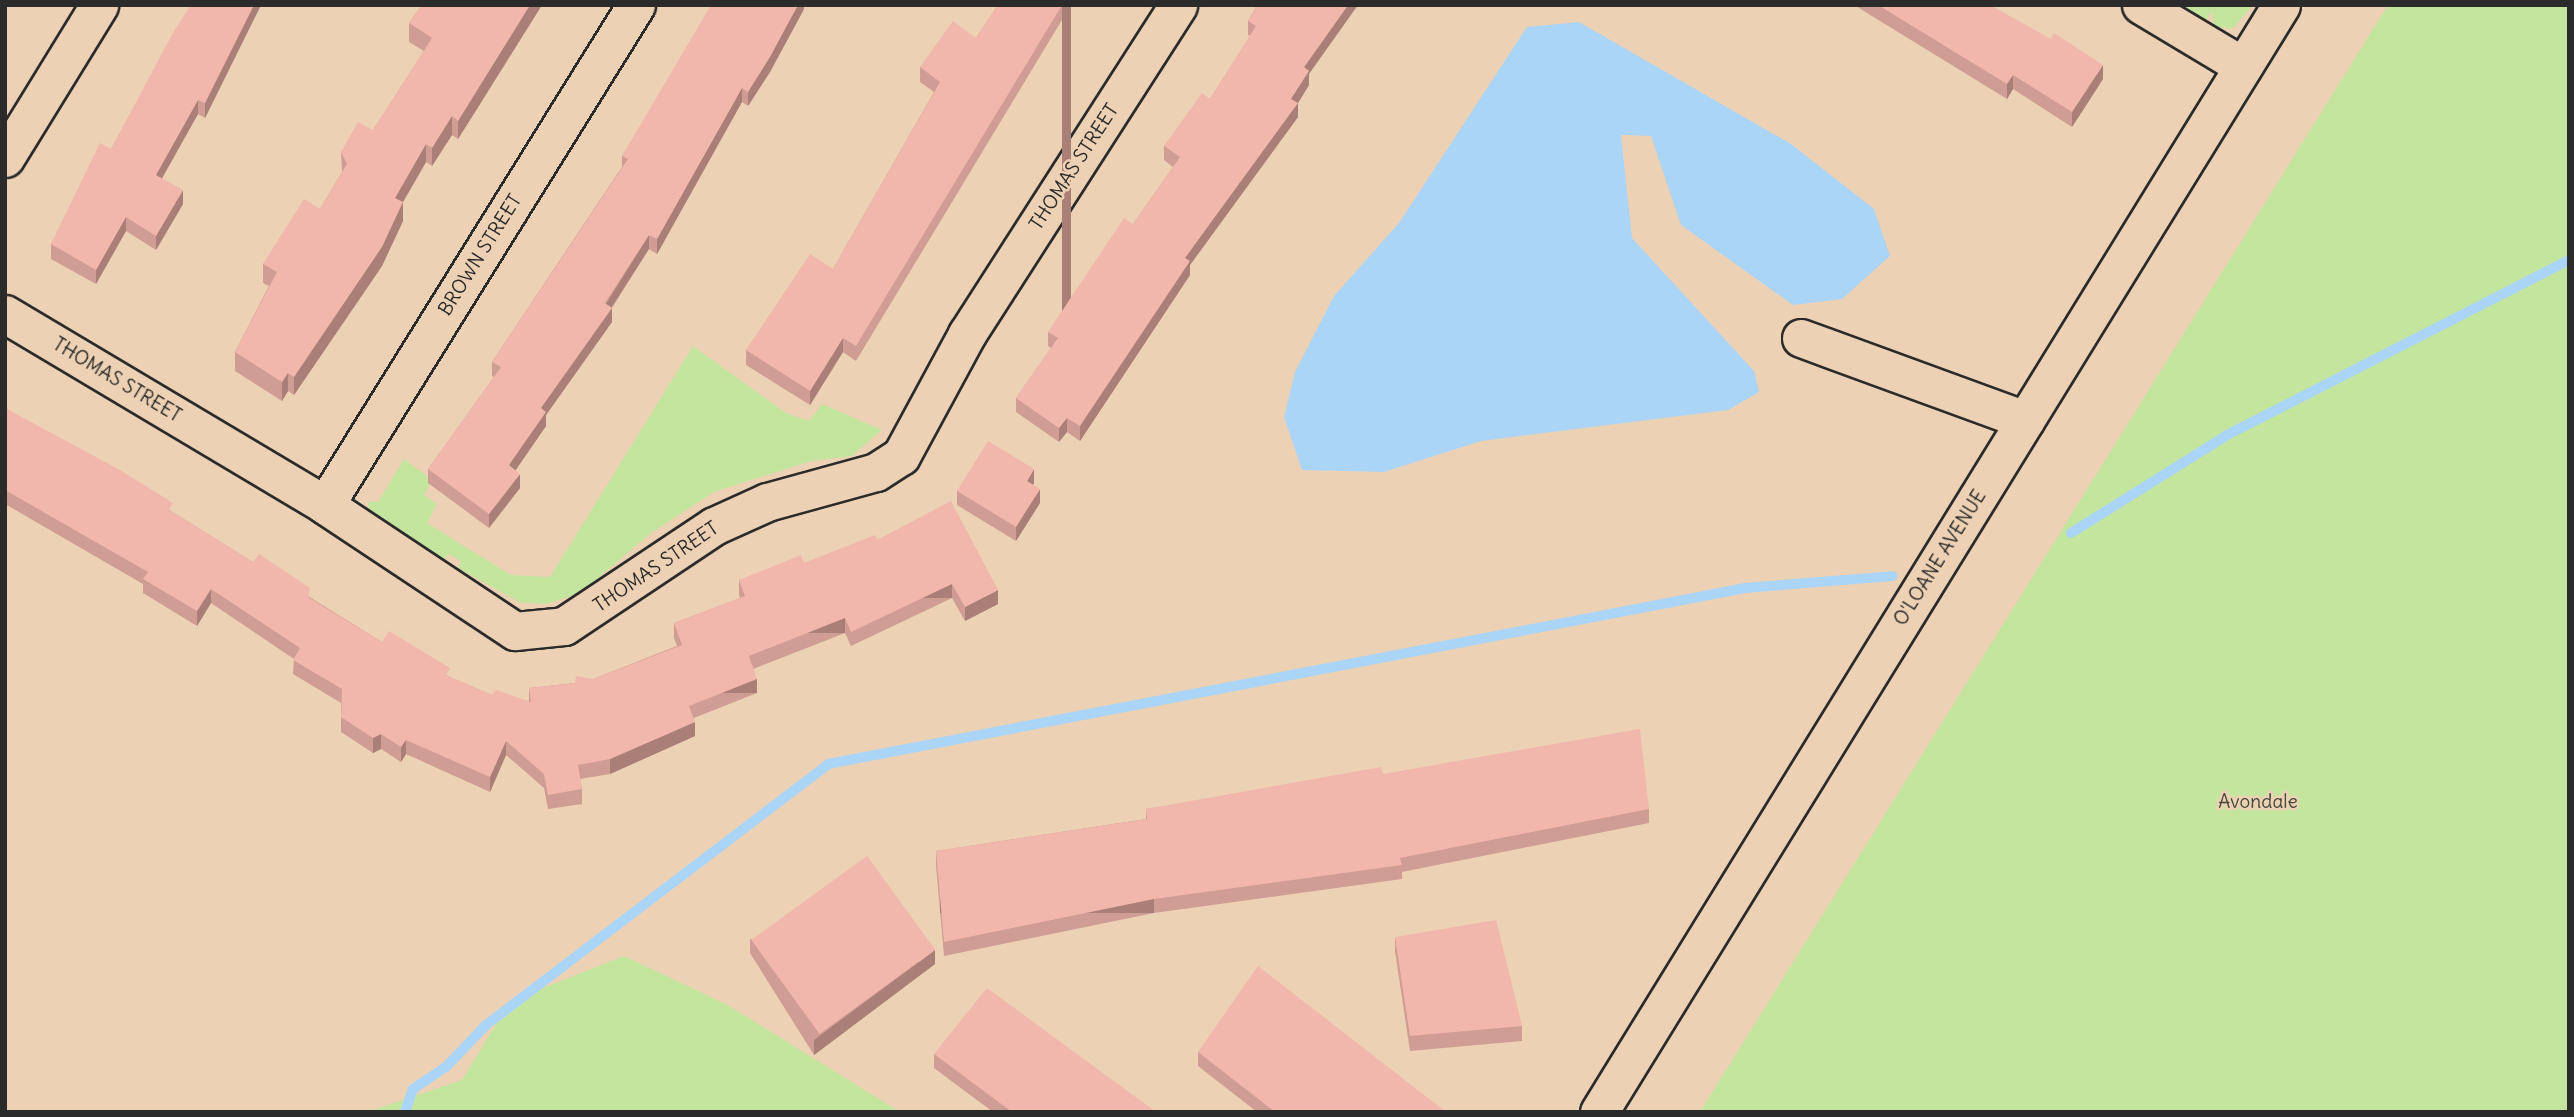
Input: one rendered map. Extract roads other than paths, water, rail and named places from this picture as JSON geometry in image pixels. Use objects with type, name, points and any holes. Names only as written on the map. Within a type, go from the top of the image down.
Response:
[{"type":"street","points":[[5,158],[99,5]]},
{"type":"street","name":"BROWN STREET","points":[[325,505],[635,5]]},
{"type":"street","name":"THOMAS STREET","points":[[5,314],[325,505],[515,631],[542,630],[584,615],[714,526],[767,502],[876,472],[901,456],[967,334],[1178,5]]},
{"type":"street","points":[[2141,5],[2242,66]]},
{"type":"street","name":"O'LOANE AVENUE","points":[[1598,1112],[2281,5]]},
{"type":"street","points":[[1801,338],[2025,420]]},
{"type":"water","points":[[1579,22],[1791,144],[1874,209],[1890,256],[1842,299],[1793,305],[1681,225],[1651,136],[1621,135],[1632,238],[1754,371],[1759,392],[1728,410],[1481,441],[1384,472],[1302,470],[1284,417],[1295,372],[1334,296],[1399,223],[1527,27]]},
{"type":"waterway","points":[[2071,533],[2229,434],[2569,260]]},
{"type":"waterway","points":[[405,1112],[413,1089],[446,1067],[486,1025],[828,764],[1745,588],[1893,576]]},
{"type":"park label","name":"Avondale","points":[[2258,802]]}]
